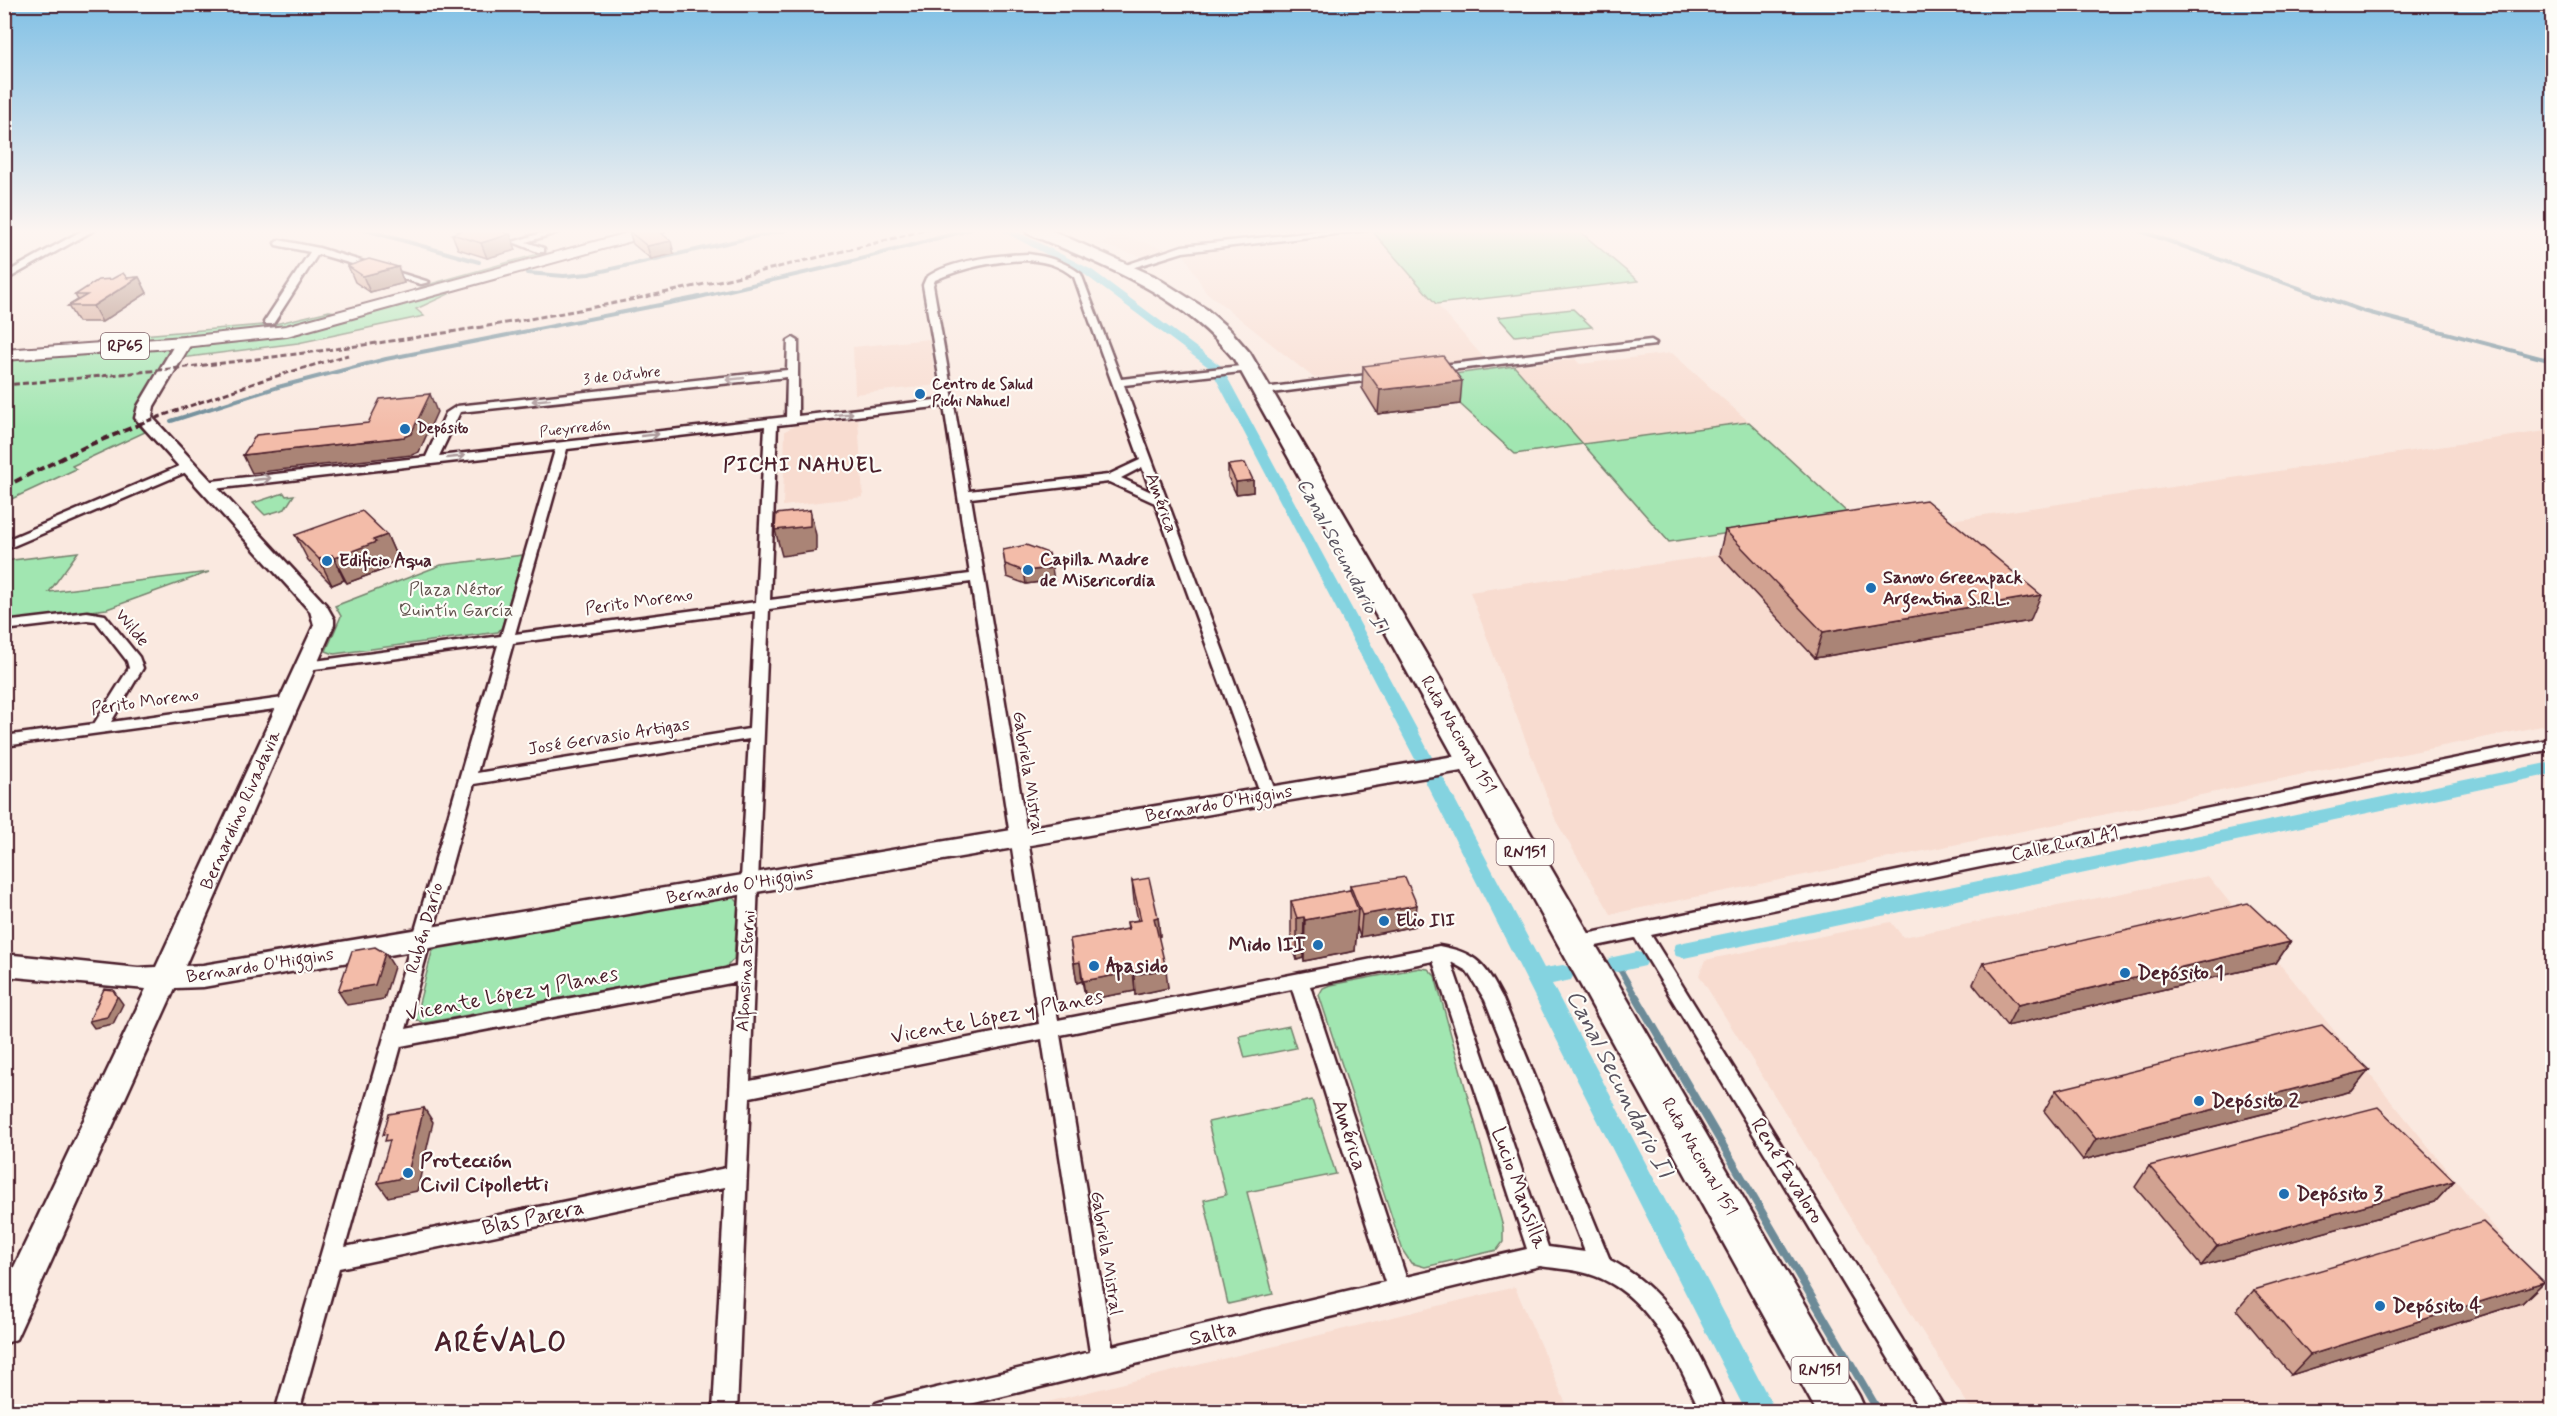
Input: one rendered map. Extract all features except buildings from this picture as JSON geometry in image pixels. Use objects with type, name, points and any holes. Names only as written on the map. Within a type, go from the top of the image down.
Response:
[{"type":"highway","name":"Ruta Nacional 151","points":[[1173,295],[1201,314],[1228,338],[1264,391],[1843,1412]]},
{"type":"highway","name":"Ruta Nacional 151","points":[[1797,1329],[1835,1412]]},
{"type":"main road","name":"RP65","points":[[4,355],[184,342],[287,331],[390,295]]},
{"type":"main road","name":"RP65","points":[[4,342],[269,322],[367,304],[400,295]]},
{"type":"main road","points":[[66,350],[81,337]]},
{"type":"main road","name":"Bernardino Rivadavia","points":[[4,1327],[165,980],[324,626],[322,614],[145,422],[142,414],[184,342]]},
{"type":"main road","name":"Bernardo O'Higgins","points":[[4,965],[120,978],[165,980],[221,974],[1473,761]]},
{"type":"street","points":[[269,322],[287,295]]},
{"type":"street","name":"Gabriela Mistral","points":[[931,295],[1103,1360]]},
{"type":"street","name":"América","points":[[1085,295],[1269,796]]},
{"type":"street","points":[[792,419],[793,341]]},
{"type":"street","points":[[1418,371],[1651,343]]},
{"type":"street","points":[[1117,383],[1250,368]]},
{"type":"street","name":"3 de Octubre","points":[[431,460],[455,410],[793,373]]},
{"type":"street","points":[[1264,391],[1394,374]]},
{"type":"street","name":"Pueyrredón","points":[[204,486],[949,402]]},
{"type":"street","name":"Alfonsina Storni","points":[[725,1412],[771,422]]},
{"type":"street","name":"Rubén Darío","points":[[288,1412],[562,445]]},
{"type":"street","points":[[964,495],[1111,478],[1146,461]]},
{"type":"street","points":[[4,546],[187,467]]},
{"type":"street","points":[[1111,478],[1161,501]]},
{"type":"street","name":"Perito Moreno","points":[[307,666],[977,578]]},
{"type":"street","name":"Wilde","points":[[4,626],[94,616],[100,618],[136,665],[134,673],[99,728]]},
{"type":"street","name":"Perito Moreno","points":[[4,741],[290,702]]},
{"type":"street","name":"José Gervasio Artigas","points":[[467,780],[757,733]]},
{"type":"street","name":"Calle Rural A1","points":[[1577,943],[2553,744]]},
{"type":"street","name":"René Favaloro","points":[[1639,930],[1935,1412]]},
{"type":"street","points":[[1439,953],[1466,959],[1476,966],[1494,999],[1602,1267]]},
{"type":"street","name":"Vicente López y Planes","points":[[740,1091],[1439,953]]},
{"type":"street","name":"Lucio Mansilla","points":[[1439,953],[1540,1256],[1602,1267],[1629,1281],[1655,1304],[1678,1339],[1713,1412]]},
{"type":"street","name":"Vicente López y Planes","points":[[394,1039],[745,974]]},
{"type":"street","name":"América","points":[[1299,981],[1399,1289]]},
{"type":"street","name":"Blas Parera","points":[[330,1260],[736,1175]]},
{"type":"street","name":"Salta","points":[[885,1412],[1540,1256]]},
{"type":"shaded area","points":[[1210,295],[1429,295],[1484,358],[1314,378]]},
{"type":"shaded area","points":[[929,339],[937,385],[855,394],[853,347]]},
{"type":"shaded area","points":[[1672,353],[1749,422],[1583,444],[1514,366],[1575,359],[1580,364]]},
{"type":"shaded area","points":[[858,419],[863,497],[783,506],[785,431],[794,426]]},
{"type":"shaded area","points":[[2552,430],[2552,724],[1611,914],[1556,821],[1470,592]]},
{"type":"shaded area","points":[[2208,876],[2552,1298],[2552,1411],[1972,1411],[1699,975],[1705,960],[1891,922],[1903,937]]},
{"type":"shaded area","points":[[1515,1287],[1569,1411],[1011,1411]]},
{"type":"green space","points":[[428,295],[447,295],[416,309],[424,316],[298,343],[181,358],[190,346],[271,335]]},
{"type":"green space","points":[[1428,295],[1514,295],[1436,304]]},
{"type":"green space","points":[[1573,309],[1592,327],[1515,336],[1498,317]]},
{"type":"green space","points":[[329,311],[338,312],[271,331],[104,343],[117,337],[275,324]]},
{"type":"green space","points":[[173,347],[135,415],[136,422],[145,432],[72,466],[76,469],[5,502],[5,357]]},
{"type":"green space","points":[[1514,366],[1583,444],[1515,454],[1460,404],[1439,376]]},
{"type":"green space","points":[[1749,422],[1850,515],[1669,542],[1583,444]]},
{"type":"green space","points":[[284,493],[286,496],[294,495],[285,509],[265,515],[253,503]]},
{"type":"green space","points":[[78,552],[49,592],[209,572],[107,609],[5,621],[5,561]]},
{"type":"green space","name":"Plaza Néstor Quintín García","points":[[523,555],[502,627],[498,632],[334,654],[326,651],[341,616],[335,606],[441,565]]},
{"type":"green space","points":[[732,896],[738,902],[734,959],[725,968],[424,1023],[415,1019],[432,952],[439,946]]},
{"type":"green space","points":[[1420,968],[1428,969],[1435,976],[1503,1227],[1503,1242],[1497,1250],[1425,1267],[1411,1263],[1403,1251],[1319,995],[1323,988],[1330,985]]},
{"type":"green space","points":[[1289,1026],[1296,1048],[1245,1058],[1239,1036]]},
{"type":"green space","points":[[1312,1100],[1336,1174],[1247,1192],[1273,1294],[1228,1304],[1204,1200],[1226,1195],[1208,1122]]},
{"type":"waterway","points":[[171,421],[278,387],[386,359],[708,295]]},
{"type":"waterway","name":"Canal Secundario II","points":[[1119,295],[1217,369]]},
{"type":"waterway","points":[[2319,295],[2363,311],[2552,361]]},
{"type":"waterway","name":"Canal Secundario II","points":[[1220,375],[1424,759]]},
{"type":"waterway","points":[[1684,950],[2552,768]]},
{"type":"waterway","name":"Canal Secundario II","points":[[1434,779],[1762,1412]]},
{"type":"waterway","points":[[1617,964],[1637,960]]},
{"type":"waterway","points":[[1617,964],[1637,999]]},
{"type":"waterway","points":[[1538,978],[1563,974]]},
{"type":"waterway","points":[[1636,997],[1879,1412]]},
{"type":"railway","points":[[4,385],[150,371],[440,334],[651,295]]},
{"type":"railway","points":[[139,424],[260,381],[348,355]]},
{"type":"railway","points":[[4,487],[87,446],[143,423]]},
{"type":"place","name":"Centro de Salud Pichi Nahuel","points":[[920,394]]},
{"type":"place","name":"Depósito","points":[[405,429]]},
{"type":"place","name":"Edificio Aqua","points":[[327,561]]},
{"type":"place","name":"Capilla Madre de Misericordia","points":[[1028,570]]},
{"type":"place","name":"Sanovo Greenpack Argentina S.R.L.","points":[[1871,588]]},
{"type":"place","name":"Elio III","points":[[1384,921]]},
{"type":"place","name":"Mido III","points":[[1318,945]]},
{"type":"place","name":"Apasido","points":[[1094,966]]},
{"type":"place","name":"Depósito 1","points":[[2125,973]]},
{"type":"place","name":"Depósito 2","points":[[2199,1101]]},
{"type":"place","name":"Protección Civil Cipolletti","points":[[408,1173]]},
{"type":"place","name":"Depósito 3","points":[[2284,1194]]},
{"type":"place","name":"Depósito 4","points":[[2380,1306]]},
{"type":"district","name":"PICHI NAHUEL","points":[[803,465]]},
{"type":"district","name":"ARÉVALO","points":[[501,1343]]}]
